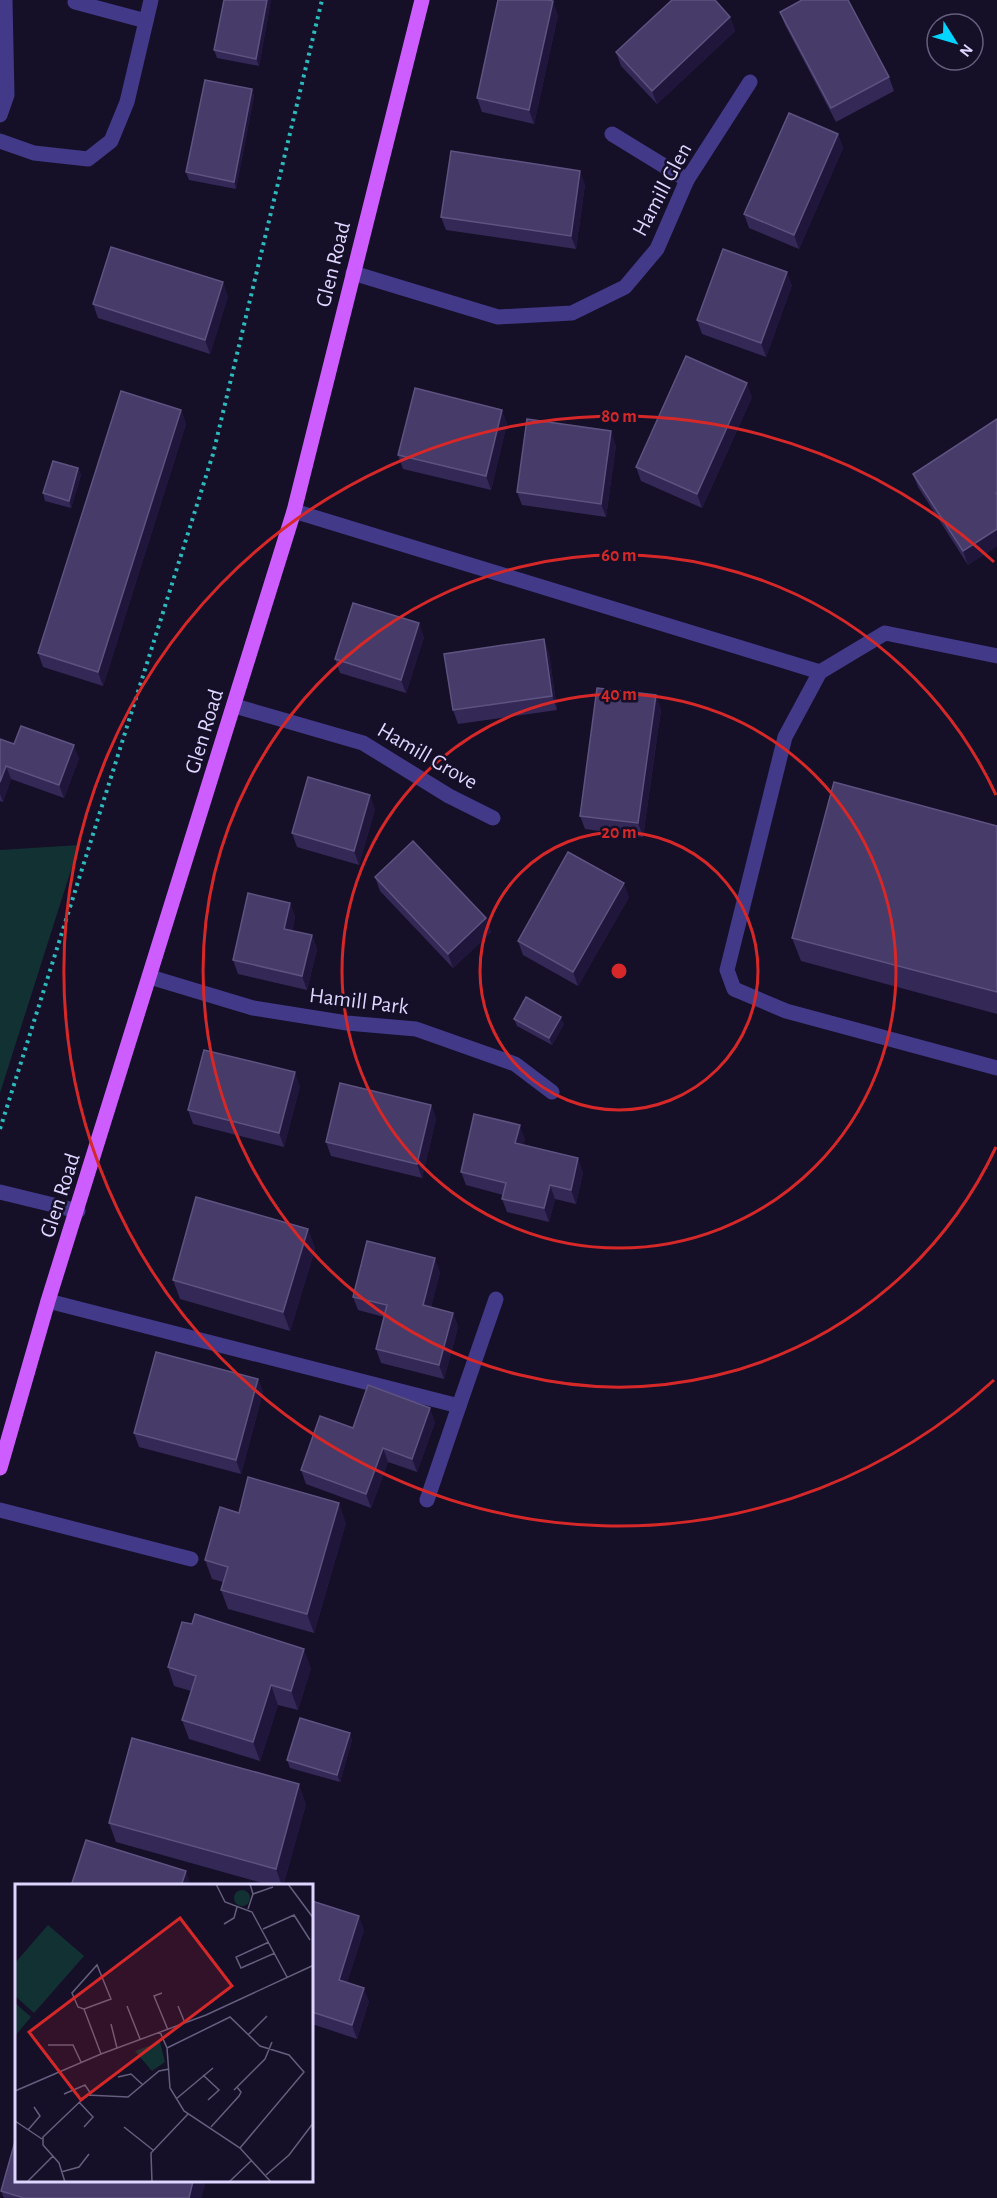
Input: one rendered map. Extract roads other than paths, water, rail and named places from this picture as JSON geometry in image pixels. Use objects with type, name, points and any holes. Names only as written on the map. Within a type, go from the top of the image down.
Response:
[{"type":"main road","name":"Glen Road","points":[[0,1468],[48,1300],[78,1211],[294,511],[422,0]]},
{"type":"street","points":[[0,114],[8,95],[5,0]]},
{"type":"street","points":[[0,141],[34,153],[88,159],[111,141],[128,102],[151,0]]},
{"type":"street","points":[[75,2],[146,21]]},
{"type":"street","name":"Hamill Glen","points":[[353,273],[498,317],[572,313],[625,287],[657,249],[687,180],[750,82]]},
{"type":"street","points":[[612,134],[687,180]]},
{"type":"street","points":[[294,511],[820,672]]},
{"type":"street","points":[[997,656],[885,633],[820,672],[785,737],[727,970],[734,989],[786,1011],[997,1068]]},
{"type":"street","name":"Hamill Grove","points":[[235,706],[363,742],[449,796],[493,818]]},
{"type":"street","name":"Hamill Park","points":[[150,977],[253,1008],[347,1023],[416,1029],[514,1064],[552,1092]]},
{"type":"street","points":[[0,1192],[78,1211]]},
{"type":"street","points":[[427,1500],[496,1299]]},
{"type":"street","points":[[48,1300],[459,1406]]},
{"type":"street","points":[[0,1510],[191,1559]]}]
